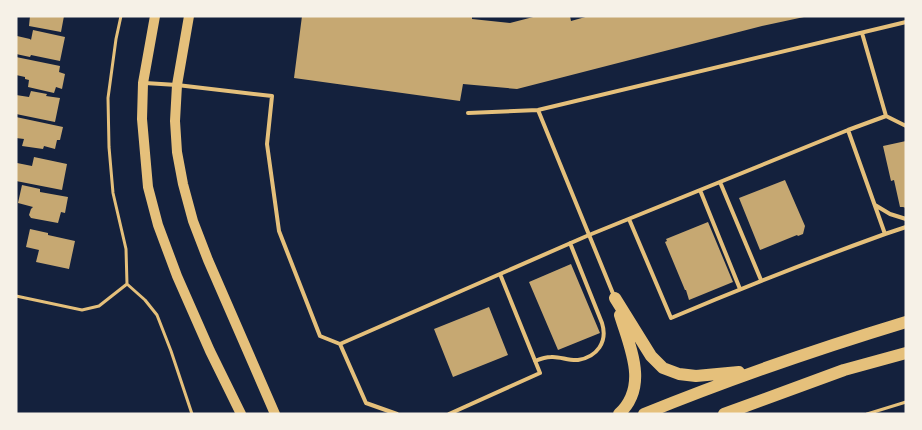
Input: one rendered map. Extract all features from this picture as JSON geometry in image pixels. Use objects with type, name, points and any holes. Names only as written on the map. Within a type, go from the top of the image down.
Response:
[{"type":"main road","points":[[155,16],[144,83],[142,119],[148,187],[158,225],[177,276],[210,351],[241,414]]},
{"type":"main road","points":[[189,16],[177,85],[175,121],[177,152],[183,184],[193,222],[208,260],[275,414]]},
{"type":"main road","points":[[615,298],[651,356],[663,368],[679,374],[696,376],[754,371]]},
{"type":"main road","points":[[615,298],[634,362],[636,377],[634,389],[627,407],[620,414]]},
{"type":"main road","points":[[644,414],[754,371],[906,322]]},
{"type":"main road","points":[[724,414],[844,370],[906,353]]},
{"type":"lane","points":[[468,113],[538,110],[906,22]]},
{"type":"lane","points":[[862,33],[886,116]]},
{"type":"lane","points":[[144,83],[272,96],[267,144],[279,231],[320,336],[340,344],[366,403],[396,414]]},
{"type":"lane","points":[[538,110],[615,298]]},
{"type":"lane","points":[[340,344],[570,243],[848,130],[886,116],[906,126]]},
{"type":"lane","points":[[848,130],[886,234]]},
{"type":"lane","points":[[720,182],[762,280]]},
{"type":"lane","points":[[700,190],[740,289]]},
{"type":"lane","points":[[875,205],[890,214],[906,219]]},
{"type":"lane","points":[[629,219],[671,318],[762,280],[906,226]]},
{"type":"lane","points":[[535,361],[551,357],[577,360],[591,355],[599,349],[604,340],[605,332],[602,323],[570,243]]},
{"type":"lane","points":[[449,414],[540,373],[500,274]]},
{"type":"path","points":[[121,16],[108,98],[109,147],[113,193],[126,249],[127,284],[145,300],[157,315],[171,350],[192,414]]},
{"type":"path","points":[[16,296],[82,310],[99,306],[127,284]]},
{"type":"path","points":[[867,414],[906,402]]},
{"type":"building","points":[[30,16],[64,16],[61,32],[29,26]]},
{"type":"building","points":[[302,16],[472,16],[472,19],[510,23],[537,16],[570,16],[571,21],[589,16],[804,17],[517,89],[463,84],[460,101],[294,78]]},
{"type":"building","points":[[33,30],[65,37],[60,61],[16,54],[17,36],[31,40]]},
{"type":"building","points":[[16,57],[60,66],[59,72],[65,74],[62,89],[56,87],[54,93],[28,87],[29,80],[16,75]]},
{"type":"building","points":[[31,91],[60,98],[55,122],[16,114],[16,95],[29,97]]},
{"type":"building","points":[[16,117],[63,127],[60,140],[57,140],[55,149],[44,146],[43,149],[22,146],[24,139],[16,138]]},
{"type":"building","points":[[906,141],[906,208],[900,207],[894,180],[891,181],[883,146]]},
{"type":"building","points":[[34,157],[67,164],[62,190],[16,181],[17,163],[32,166]]},
{"type":"building","points":[[785,180],[805,226],[803,234],[760,250],[739,198]]},
{"type":"building","points":[[22,185],[40,189],[40,192],[68,197],[65,213],[61,212],[58,223],[31,218],[29,215],[33,207],[18,203]]},
{"type":"building","points":[[708,222],[733,282],[689,300],[665,242],[667,241],[666,239]]},
{"type":"building","points":[[30,229],[75,241],[69,269],[36,262],[39,250],[26,247]]},
{"type":"building","points":[[571,264],[600,333],[558,350],[529,282]]},
{"type":"building","points":[[489,307],[508,355],[453,377],[434,329]]}]
